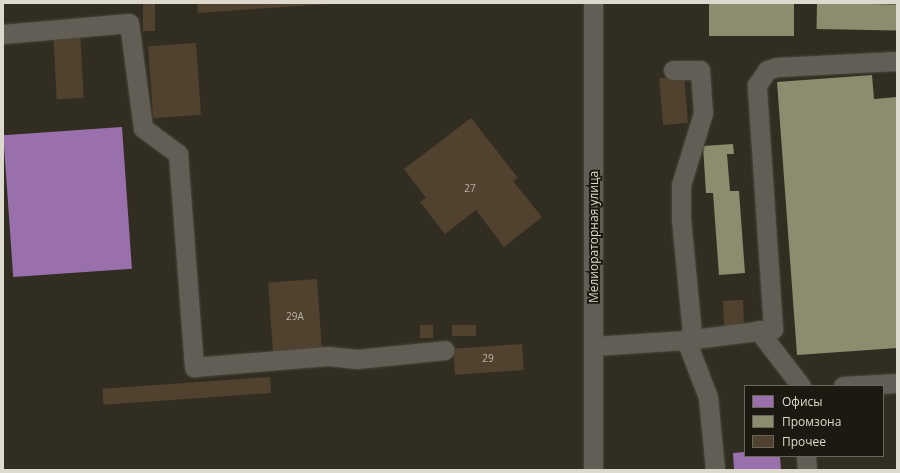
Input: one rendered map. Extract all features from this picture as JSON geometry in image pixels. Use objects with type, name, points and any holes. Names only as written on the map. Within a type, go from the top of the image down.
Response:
[{"type":"street","name":"Мелиораторная улица","points":[[593,3],[593,470]]},
{"type":"street","points":[[3,34],[130,23],[144,128],[178,154],[194,367],[328,356],[356,359],[445,350]]},
{"type":"street","points":[[594,346],[686,340],[772,329],[757,85],[766,70],[777,67],[897,61]]},
{"type":"street","points":[[673,70],[700,70],[703,113],[681,185],[681,219],[692,333],[686,340]]},
{"type":"street","points":[[758,330],[800,385]]},
{"type":"street","points":[[686,340],[708,397],[715,470]]},
{"type":"street","points":[[861,385],[897,383]]},
{"type":"street","points":[[806,457],[807,470]]},
{"type":"building: Офисы","points":[[122,127],[132,269],[13,277],[3,135]]},
{"type":"building: Офисы","points":[[744,452],[744,457],[780,457],[781,470],[734,470],[733,453]]},
{"type":"building: Промзона","points":[[709,3],[794,3],[794,36],[709,36]]},
{"type":"building: Промзона","points":[[817,3],[897,4],[897,30],[817,29]]},
{"type":"building: Промзона","points":[[872,75],[874,99],[897,97],[897,348],[797,355],[777,82]]},
{"type":"building: Промзона","points":[[733,144],[734,154],[727,154],[730,191],[739,191],[745,273],[719,275],[713,193],[706,193],[703,146]]},
{"type":"building: Прочее","points":[[143,3],[155,3],[155,31],[143,31]]},
{"type":"building: Прочее","points":[[197,3],[328,3],[328,4],[198,13]]},
{"type":"building: Прочее","points":[[80,28],[84,98],[57,99],[53,29]]},
{"type":"building: Прочее","points":[[196,43],[201,115],[153,118],[148,46]]},
{"type":"building: Прочее","points":[[684,76],[688,123],[663,125],[659,78]]},
{"type":"building: Прочее","points":[[471,118],[518,178],[513,181],[542,217],[504,247],[476,210],[445,234],[420,202],[426,198],[404,169]]},
{"type":"building: Прочее","points":[[317,279],[322,351],[273,354],[268,282]]},
{"type":"building: Прочее","points":[[743,300],[744,326],[724,327],[723,301]]},
{"type":"building: Прочее","points":[[420,325],[433,325],[433,338],[420,338]]},
{"type":"building: Прочее","points":[[452,325],[476,325],[476,336],[452,336]]},
{"type":"building: Прочее","points":[[522,344],[524,370],[455,375],[453,349]]},
{"type":"building: Прочее","points":[[270,377],[271,393],[104,405],[102,389]]}]
